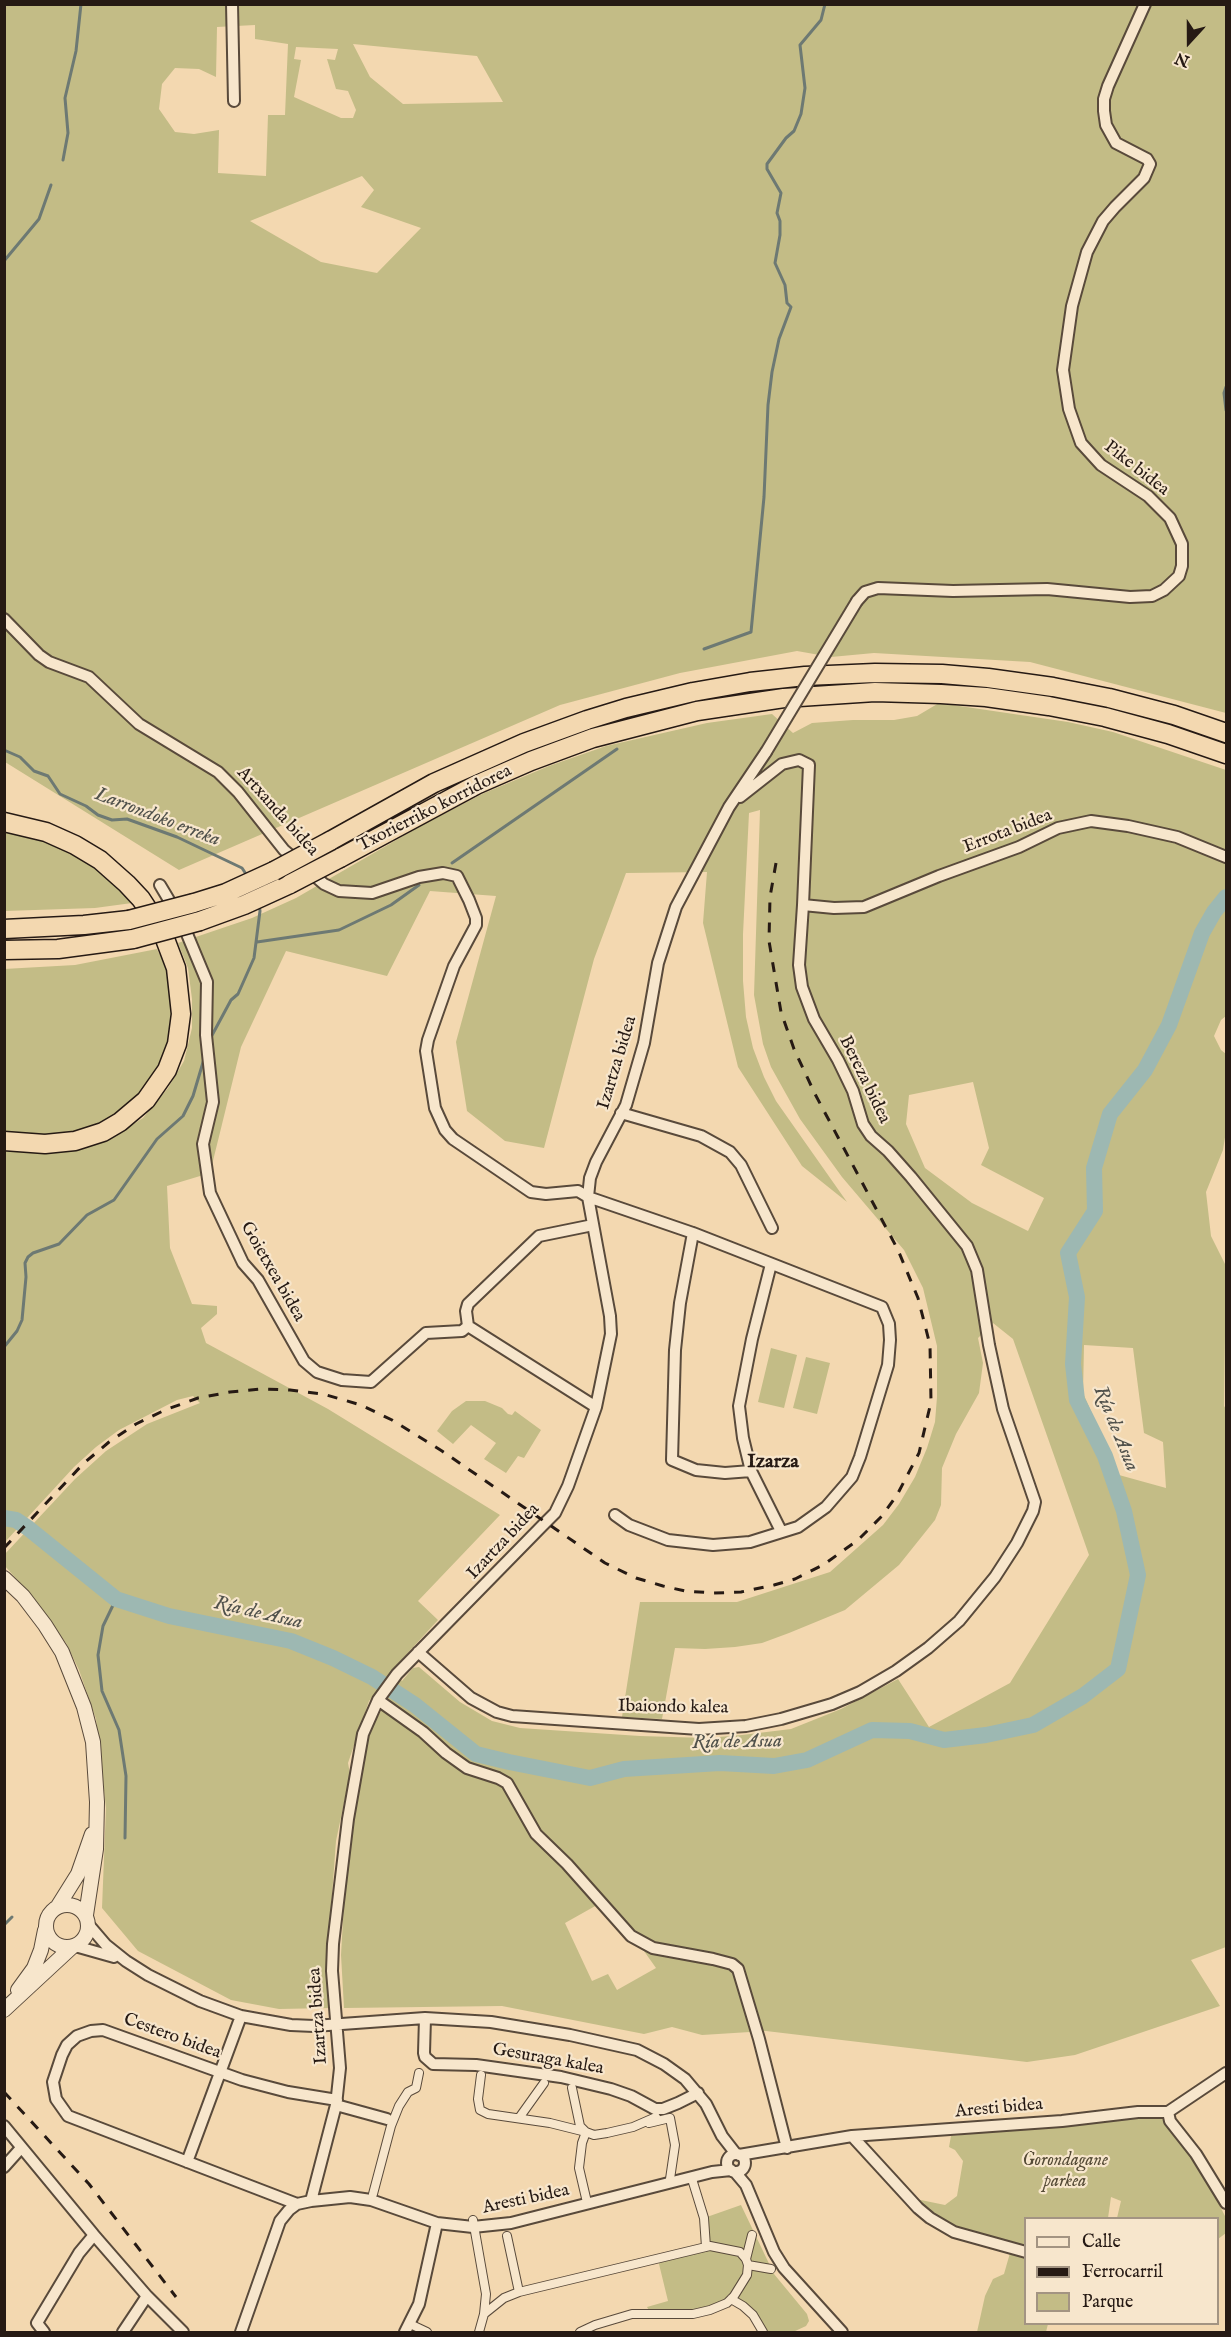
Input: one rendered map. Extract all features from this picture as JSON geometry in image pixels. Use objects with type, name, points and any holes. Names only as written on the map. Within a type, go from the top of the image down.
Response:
[{"type":"highway","name":"Txorierriko korridorea","points":[[4,929],[84,926],[129,920],[226,893],[274,871],[434,783],[524,743],[626,708],[693,692],[760,681],[875,673],[942,674],[988,678],[1109,698],[1174,715],[1227,733]]},
{"type":"highway","name":"Txorierriko korridorea","points":[[4,950],[58,949],[134,939],[200,921],[244,905],[340,858],[443,801],[531,761],[631,727],[697,711],[763,700],[875,692],[986,697],[1105,717],[1168,734],[1227,754]]},
{"type":"highway","points":[[4,822],[45,831],[75,845],[100,860],[128,884],[162,931],[176,968],[181,1014],[177,1044],[167,1070],[146,1100],[120,1122],[75,1141],[45,1144],[4,1141]]},
{"type":"highway","points":[[4,923],[26,928]]},
{"type":"street","points":[[232,4],[234,101]]},
{"type":"street","name":"Pike bidea","points":[[766,752],[856,601],[865,592],[878,588],[953,591],[1047,589],[1130,597],[1152,596],[1164,590],[1179,576],[1182,566],[1182,544],[1170,518],[1148,496],[1101,465],[1081,443],[1069,409],[1063,370],[1072,306],[1087,252],[1103,221],[1144,178],[1150,164],[1147,159],[1116,143],[1106,124],[1104,111],[1104,99],[1108,86],[1145,4]]},
{"type":"street","name":"Artxanda bidea","points":[[4,619],[39,655],[50,662],[88,677],[140,724],[218,772],[238,792],[284,850],[324,884],[339,891],[372,893],[419,877],[443,873],[457,876],[476,918],[476,925],[454,966],[428,1040],[426,1051],[430,1084],[439,1118],[453,1139],[531,1192],[546,1194],[578,1191],[588,1197]]},
{"type":"street","name":"Izartza bidea","points":[[311,2201],[336,2103],[340,2068],[332,1971],[333,1944],[346,1830],[357,1757],[363,1734],[379,1699],[397,1674],[480,1592],[555,1512],[568,1486],[596,1407],[611,1326],[588,1197],[590,1178],[626,1105],[644,1043],[658,963],[670,923],[688,883],[729,807],[766,752]]},
{"type":"street","name":"Bereza bidea","points":[[729,807],[782,764],[799,760],[808,765],[799,964],[802,987],[814,1019],[853,1090],[862,1124],[911,1177],[967,1246],[977,1270],[990,1354],[1002,1409],[1035,1502]]},
{"type":"street","name":"Errota bidea","points":[[803,905],[834,908],[864,907],[939,876],[1019,847],[1058,828],[1091,821],[1178,837],[1227,857]]},
{"type":"street","name":"Goietxea bidea","points":[[160,885],[182,922],[207,981],[206,1035],[213,1102],[203,1144],[210,1193],[243,1263],[258,1280],[304,1360],[317,1372],[342,1380],[371,1382],[426,1333],[462,1331],[468,1326]]},
{"type":"street","points":[[621,1113],[701,1136],[730,1152],[741,1165],[772,1228]]},
{"type":"street","points":[[588,1197],[693,1233],[882,1307],[889,1324],[888,1365],[852,1477],[826,1507],[798,1527],[750,1542],[713,1545],[668,1540],[629,1525],[615,1515]]},
{"type":"street","points":[[593,1225],[539,1236],[468,1304],[466,1311],[468,1326],[596,1407]]},
{"type":"street","points":[[693,1233],[680,1303],[675,1350],[672,1460],[696,1470],[726,1473],[751,1471]]},
{"type":"street","points":[[771,1264],[752,1339],[739,1406],[743,1438],[751,1471],[781,1531]]},
{"type":"street","name":"Ibaiondo kalea","points":[[418,1652],[471,1698],[497,1712],[512,1716],[699,1729],[746,1726],[791,1717],[860,1692],[896,1671],[928,1648],[959,1621],[995,1577],[1017,1543],[1035,1502]]},
{"type":"street","points":[[4,1578],[45,1625],[62,1652],[81,1698],[93,1742],[97,1780],[96,1849],[85,1937],[4,2010]]},
{"type":"street","points":[[379,1699],[467,1768],[507,1783],[536,1834],[567,1864],[631,1936],[653,1948],[712,1959],[732,1964],[738,1969],[787,2148]]},
{"type":"street","points":[[4,2010],[34,1968],[45,1930],[46,1918],[58,1906],[78,1874],[96,1820]]},
{"type":"street","points":[[58,1906],[71,1904],[82,1910],[106,1945],[126,1961]]},
{"type":"street","points":[[45,1930],[58,1946],[73,1946],[106,1953],[126,1961],[200,2001],[241,2016],[291,2025],[425,2018],[518,2025],[637,2050],[664,2064],[685,2079],[706,2104],[736,2162],[774,2252],[784,2268],[838,2329],[824,2332]]},
{"type":"street","points":[[187,2162],[241,2016]]},
{"type":"street","name":"Gesuraga kalea","points":[[425,2018],[425,2057],[433,2064],[476,2065],[561,2077],[631,2096],[655,2109],[663,2109],[698,2093]]},
{"type":"street","name":"Cestero bidea","points":[[297,2204],[68,2116],[56,2099],[54,2082],[67,2045],[77,2036],[103,2030],[262,2086],[336,2103],[387,2119]]},
{"type":"street","points":[[373,2193],[397,2112],[408,2092],[416,2088],[419,2073]]},
{"type":"street","points":[[1227,2073],[1168,2112],[1170,2121],[1196,2154],[1227,2203]]},
{"type":"street","points":[[481,2075],[478,2099],[480,2110],[488,2114],[519,2118],[594,2134],[607,2133],[656,2117]]},
{"type":"street","points":[[519,2118],[544,2083]]},
{"type":"street","points":[[572,2088],[580,2126],[586,2132]]},
{"type":"street","name":"Aresti bidea","points":[[311,2201],[350,2197],[371,2200],[437,2223],[511,2223],[692,2179],[763,2152],[852,2136],[1031,2124],[1138,2112],[1168,2112]]},
{"type":"street","points":[[645,2122],[651,2123],[670,2118],[675,2145],[670,2179]]},
{"type":"street","points":[[4,2126],[147,2296],[183,2332]]},
{"type":"street","points":[[586,2132],[582,2143],[579,2168],[586,2198]]},
{"type":"street","points":[[852,2136],[918,2208],[930,2218],[954,2232],[1024,2251]]},
{"type":"street","points":[[4,2167],[21,2148]]},
{"type":"street","points":[[692,2179],[704,2218],[706,2247]]},
{"type":"street","points":[[241,2332],[280,2221],[297,2204],[311,2201]]},
{"type":"street","points":[[427,2332],[408,2328],[418,2304],[437,2223]]},
{"type":"street","points":[[473,2224],[486,2294],[479,2332]]},
{"type":"street","points":[[44,2332],[37,2323],[79,2253],[94,2235]]},
{"type":"street","points":[[580,2332],[632,2314],[693,2314],[710,2310],[731,2299],[747,2275],[752,2235]]},
{"type":"street","points":[[507,2236],[519,2292]]},
{"type":"street","points":[[484,2314],[504,2298],[519,2292],[706,2247],[740,2252],[747,2262],[771,2269]]},
{"type":"street","points":[[123,2332],[147,2296]]},
{"type":"street","points":[[731,2299],[753,2315],[763,2332]]},
{"type":"green space","points":[[4,5],[1226,5],[1226,713],[1030,662],[874,653],[831,657],[797,651],[680,673],[560,705],[179,870],[5,762]],"holes":[[[255,25],[255,39],[288,44],[285,115],[268,115],[266,176],[218,173],[219,130],[194,134],[175,132],[159,109],[162,84],[175,68],[199,69],[216,77],[217,27]],[[353,44],[477,56],[503,102],[403,104],[370,77]],[[296,47],[338,49],[335,60],[327,59],[336,89],[348,91],[356,110],[353,118],[341,118],[294,97],[301,60],[294,59]],[[362,176],[374,190],[361,207],[421,228],[377,273],[321,262],[250,221]]]},
{"type":"green space","points":[[939,703],[1068,722],[1113,732],[1226,770],[1226,1016],[1221,1020],[1214,1036],[1221,1050],[1226,1054],[1226,1131],[1223,1150],[1206,1192],[1211,1236],[1226,1266],[1224,1406],[1226,1409],[1226,1947],[1191,1960],[1220,2006],[1075,2055],[1027,2062],[766,2031],[702,2035],[672,2027],[644,2034],[502,2006],[344,2008],[341,1955],[351,1832],[367,1742],[373,1724],[388,1700],[377,1692],[369,1701],[348,1763],[350,1774],[336,1841],[327,1964],[328,1990],[331,1996],[330,2008],[279,2009],[231,2000],[138,1951],[102,1908],[106,1808],[96,1719],[79,1670],[66,1643],[32,1597],[5,1566],[4,1555],[75,1479],[106,1451],[147,1424],[200,1403],[193,1396],[177,1400],[119,1430],[74,1467],[5,1542],[5,1149],[33,1153],[64,1152],[92,1145],[116,1135],[143,1118],[168,1088],[184,1061],[192,1028],[192,999],[188,968],[178,943],[252,918],[296,898],[417,828],[482,794],[549,766],[606,746],[707,723],[772,714],[793,733],[812,723],[894,720],[917,716]],"holes":[[[760,810],[754,995],[763,1044],[771,1067],[800,1119],[842,1177],[904,1250],[923,1288],[937,1346],[935,1422],[915,1477],[899,1504],[883,1525],[830,1572],[737,1602],[640,1602],[622,1717],[662,1719],[675,1648],[735,1647],[762,1643],[789,1633],[845,1610],[899,1565],[935,1520],[941,1505],[942,1468],[956,1434],[979,1393],[983,1363],[978,1338],[993,1323],[1013,1339],[1089,1555],[1010,1683],[929,1727],[898,1679],[841,1709],[791,1729],[742,1735],[707,1738],[640,1736],[520,1728],[492,1721],[460,1702],[419,1667],[413,1668],[402,1681],[392,1670],[438,1620],[418,1601],[500,1515],[328,1409],[206,1343],[201,1328],[217,1314],[217,1306],[192,1304],[170,1248],[167,1186],[210,1173],[241,1047],[286,951],[387,976],[430,891],[496,896],[456,1042],[467,1111],[505,1141],[544,1148],[594,959],[626,873],[707,872],[703,923],[738,1067],[802,1166],[847,1202],[776,1101],[753,1048],[746,1017],[743,981],[749,813]],[[973,1082],[989,1148],[981,1165],[1044,1198],[1028,1231],[972,1203],[925,1168],[906,1124],[909,1095]],[[1084,1345],[1133,1348],[1144,1433],[1163,1442],[1166,1488],[1119,1475],[1083,1393]],[[597,1905],[639,1944],[656,1968],[617,1990],[608,1974],[592,1981],[565,1923]]]},
{"type":"green space","points":[[4,829],[24,832],[74,851],[121,888],[132,903],[95,908],[5,911]]},
{"type":"green space","points":[[157,949],[167,969],[172,999],[170,1033],[165,1060],[137,1100],[103,1126],[58,1137],[5,1134],[4,969],[75,965]]},
{"type":"green space","points":[[771,1348],[797,1355],[784,1408],[758,1402]]},
{"type":"green space","points":[[806,1357],[830,1363],[817,1414],[793,1408]]},
{"type":"green space","points":[[466,1401],[485,1401],[512,1415],[515,1411],[541,1430],[524,1458],[518,1456],[506,1473],[484,1459],[496,1443],[471,1425],[453,1444],[437,1431],[452,1411]]},
{"type":"green space","name":"Gorondagane parkea","points":[[1158,2114],[1197,2161],[1226,2218],[1226,2233],[1219,2238],[1219,2217],[1117,2217],[1121,2201],[1111,2197],[1108,2217],[1024,2217],[1024,2246],[955,2227],[926,2211],[916,2199],[945,2205],[957,2196],[963,2161],[955,2150],[949,2147],[951,2136]]},
{"type":"green space","points":[[741,2205],[774,2274],[807,2314],[809,2321],[806,2326],[793,2332],[763,2332],[753,2315],[731,2300],[710,2310],[651,2314],[647,2307],[668,2301],[659,2264],[660,2258],[710,2246],[704,2218]]},
{"type":"green space","points":[[1010,2253],[1024,2256],[1024,2325],[1048,2325],[1046,2332],[977,2332],[985,2296],[993,2279],[1004,2274]]},
{"type":"waterway","points":[[63,160],[68,133],[65,98],[76,51],[81,4]]},
{"type":"waterway","points":[[704,649],[751,632],[764,497],[768,405],[772,372],[779,339],[791,307],[787,303],[785,285],[775,263],[780,235],[780,221],[777,213],[781,193],[767,169],[767,164],[794,131],[801,114],[805,88],[800,45],[821,20],[825,4]]},
{"type":"waterway","points":[[4,261],[39,219],[51,185]]},
{"type":"waterway","points":[[1226,387],[1224,393],[1226,410]]},
{"type":"waterway","points":[[452,863],[617,749]]},
{"type":"waterway","name":"Larrondoko erreka","points":[[4,750],[20,757],[34,771],[48,776],[60,794],[86,806],[98,815],[112,820],[127,819],[177,837],[242,868],[248,877]]},
{"type":"waterway","points":[[257,942],[339,930],[391,905],[419,885]]},
{"type":"waterway","name":"Ría de Asua","points":[[4,1518],[16,1520],[28,1528],[116,1599],[169,1616],[291,1641],[333,1658],[372,1677],[415,1705],[476,1754],[509,1762],[590,1778],[624,1769],[720,1763],[774,1766],[807,1760],[872,1730],[910,1731],[944,1740],[986,1735],[1033,1725],[1083,1696],[1118,1669],[1138,1575],[1124,1511],[1105,1456],[1077,1400],[1073,1364],[1077,1297],[1068,1253],[1095,1211],[1094,1168],[1110,1114],[1145,1070],[1169,1025],[1202,933],[1226,897]]},
{"type":"waterway","name":"Larrondoko erreka","points":[[210,1039],[231,1000],[238,994],[254,958],[259,905]]},
{"type":"waterway","name":"Larrondoko erreka","points":[[4,1347],[17,1331],[22,1320],[25,1263],[28,1257],[59,1244],[87,1215],[114,1200],[157,1139],[183,1116],[193,1096],[204,1059]]},
{"type":"waterway","points":[[116,1599],[103,1626],[98,1655],[102,1691],[119,1730],[126,1776],[125,1838]]},
{"type":"waterway","points":[[4,1925],[12,1917]]},
{"type":"railway","points":[[4,1548],[83,1464],[109,1442],[136,1424],[198,1398],[261,1389],[323,1394],[361,1405],[392,1420],[442,1451],[605,1563],[636,1578],[663,1586],[685,1591],[714,1593],[741,1592],[774,1585],[795,1579],[823,1565],[858,1540],[882,1516],[897,1495],[919,1453],[931,1402],[930,1345],[918,1298],[898,1250],[815,1094],[794,1049],[781,1012],[769,941],[770,897],[776,863]]},
{"type":"railway","points":[[4,2092],[89,2184],[176,2297]]},
{"type":"district","name":"Izarza","points":[[773,1463]]}]
